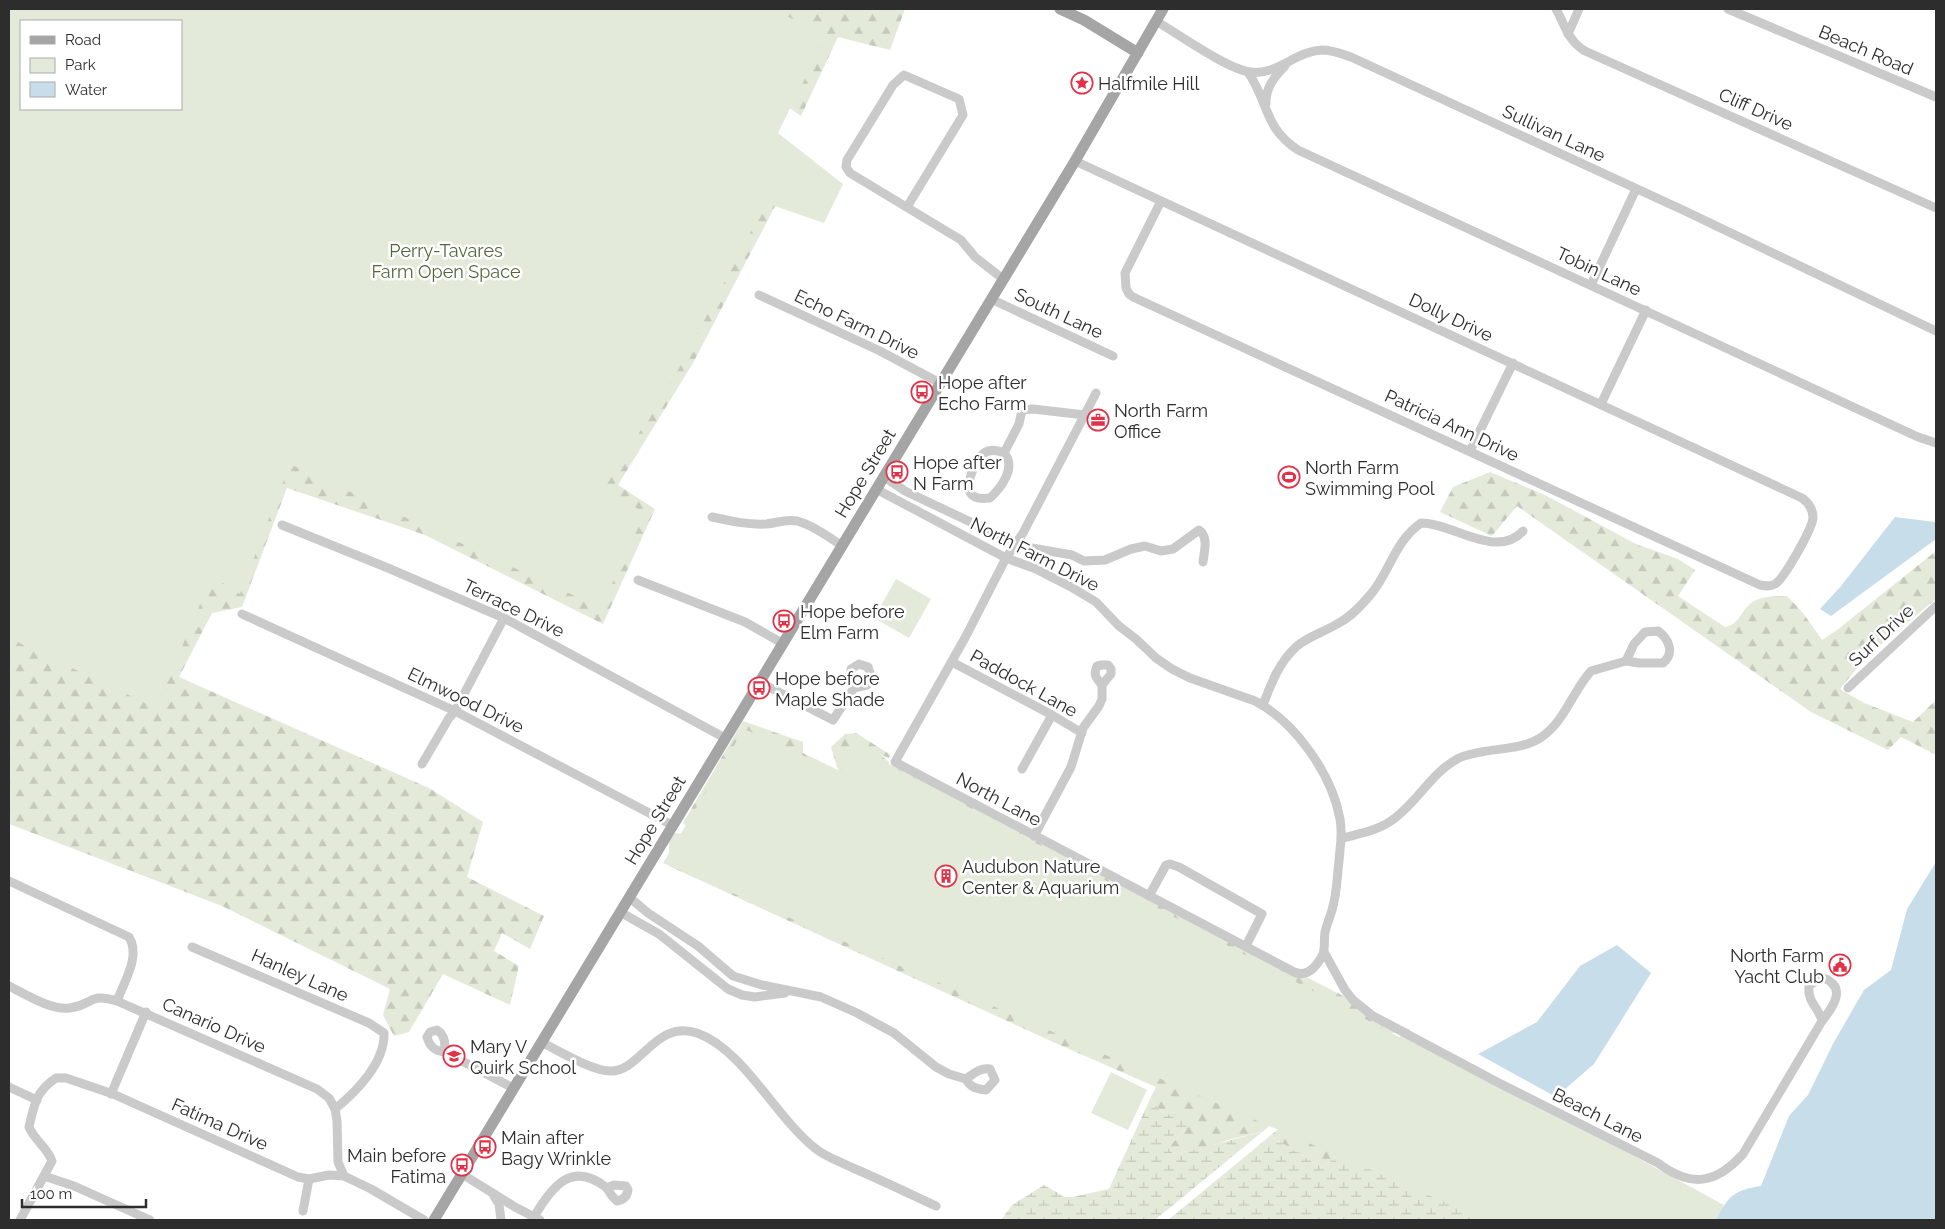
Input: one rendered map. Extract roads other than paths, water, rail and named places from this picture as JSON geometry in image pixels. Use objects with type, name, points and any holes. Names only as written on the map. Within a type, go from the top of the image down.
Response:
[{"type":"main road","points":[[1060,9],[1084,20],[1138,54]]},
{"type":"main road","name":"Hope Street","points":[[434,1220],[1075,161],[1163,9]]},
{"type":"street","name":"Cliff Drive","points":[[1556,9],[1575,44],[1586,51],[1936,208]]},
{"type":"street","points":[[1568,34],[1579,9]]},
{"type":"street","name":"Beach Road","points":[[1728,9],[1936,97]]},
{"type":"street","points":[[1156,21],[1221,60],[1248,72]]},
{"type":"street","name":"Sullivan Lane","points":[[1248,72],[1266,71],[1306,53],[1321,50],[1351,57],[1936,331]]},
{"type":"street","points":[[1265,109],[1266,98],[1274,78],[1289,62]]},
{"type":"street","name":"Tobin Lane","points":[[1248,72],[1260,93],[1265,109],[1276,131],[1298,150],[1918,437],[1936,443]]},
{"type":"street","points":[[907,207],[963,115],[959,99],[904,76],[893,84],[847,160],[846,167],[850,173],[961,240],[976,257],[1003,279]]},
{"type":"street","name":"Dolly Drive","points":[[1075,161],[1802,498],[1811,507]]},
{"type":"street","points":[[1591,285],[1636,189]]},
{"type":"street","name":"Patricia Ann Drive","points":[[1161,201],[1126,273],[1126,288],[1129,294],[1765,586],[1776,584],[1789,569],[1812,522],[1811,507]]},
{"type":"street","name":"Echo Farm Drive","points":[[759,295],[880,351],[940,383]]},
{"type":"street","name":"South Lane","points":[[991,299],[1113,356]]},
{"type":"street","points":[[1601,404],[1646,310]]},
{"type":"street","points":[[1470,451],[1513,363]]},
{"type":"street","name":"North Lane","points":[[1096,393],[1023,533],[1006,558],[952,662],[895,762],[1294,972]]},
{"type":"street","points":[[1004,452],[1020,424],[1022,410],[1033,409],[1085,415]]},
{"type":"street","points":[[996,449],[1004,452],[1010,464],[997,491],[990,498],[981,499],[973,496],[968,490],[968,484],[978,458],[984,452],[996,449]]},
{"type":"street","name":"North Farm Drive","points":[[883,476],[905,491],[1026,547],[1072,555],[1084,561],[1105,560],[1131,549],[1146,546],[1161,551],[1173,550],[1199,530],[1205,538],[1203,562]]},
{"type":"street","name":"North Farm Drive","points":[[876,489],[1006,558],[1036,569],[1096,602],[1119,626],[1162,663],[1190,678],[1263,705],[1294,731],[1322,769],[1340,818],[1343,838],[1339,858],[1336,896],[1326,932],[1324,952],[1312,970],[1307,974],[1294,972]]},
{"type":"street","points":[[712,517],[735,522],[767,524],[785,520],[798,522],[841,545]]},
{"type":"street","points":[[1263,705],[1275,675],[1289,654],[1310,638],[1338,624],[1354,613],[1372,593],[1400,544],[1416,526],[1421,523],[1440,526],[1494,542],[1511,541],[1517,538],[1523,531]]},
{"type":"street","name":"Terrace Drive","points":[[282,525],[504,618],[724,738]]},
{"type":"street","points":[[638,580],[745,622],[782,643]]},
{"type":"street","name":"Surf Drive","points":[[1848,688],[1936,606]]},
{"type":"street","name":"Elmwood Drive","points":[[242,614],[455,710],[672,825]]},
{"type":"street","points":[[422,764],[455,710],[504,618]]},
{"type":"street","points":[[1343,838],[1377,829],[1387,824],[1406,808],[1429,781],[1459,758],[1478,752],[1530,743],[1540,738],[1556,724],[1591,672],[1626,661],[1663,664],[1668,660],[1670,653],[1670,645],[1666,636],[1658,631],[1645,632],[1634,644],[1626,661]]},
{"type":"street","name":"Paddock Lane","points":[[952,662],[1082,733]]},
{"type":"street","points":[[759,682],[834,720],[854,688]]},
{"type":"street","points":[[1034,836],[1071,767],[1082,733],[1101,702],[1102,685]]},
{"type":"street","points":[[1022,769],[1052,715]]},
{"type":"street","points":[[1149,896],[1166,865],[1170,864],[1179,867],[1262,914],[1246,946]]},
{"type":"street","points":[[9,881],[129,937],[134,944],[134,954],[118,1001]]},
{"type":"street","points":[[629,897],[698,946],[733,976],[821,997],[894,1033],[936,1067],[949,1074],[966,1078]]},
{"type":"street","points":[[620,912],[652,930],[720,984],[742,995],[755,997],[775,993],[801,993]]},
{"type":"street","points":[[652,930],[660,920]]},
{"type":"street","points":[[690,959],[698,946]]},
{"type":"street","name":"Hanley Lane","points":[[192,947],[368,1023],[384,1033],[384,1043],[370,1073],[362,1084],[335,1110]]},
{"type":"street","name":"Beach Lane","points":[[1324,952],[1345,990],[1353,1000],[1373,1016],[1677,1174],[1696,1180],[1710,1179],[1725,1171],[1743,1154],[1830,1011],[1837,993],[1836,987],[1832,982],[1821,977],[1809,986],[1808,995],[1821,1016],[1822,1022]]},
{"type":"street","points":[[720,984],[727,972]]},
{"type":"street","name":"Canario Drive","points":[[9,986],[52,1006],[69,1009],[94,998],[104,997],[118,1001],[302,1081],[329,1098],[335,1110]]},
{"type":"street","points":[[110,1094],[146,1012]]},
{"type":"street","points":[[541,1042],[586,1065],[613,1071],[625,1066],[658,1039],[671,1033],[684,1030],[697,1033],[711,1040],[730,1054],[787,1121],[816,1150],[936,1206]]},
{"type":"street","points":[[445,1052],[513,1088]]},
{"type":"street","name":"Fatima Drive","points":[[37,1100],[40,1091],[56,1078],[66,1078],[110,1094],[298,1177],[309,1179],[329,1175],[344,1176],[371,1189],[424,1220]]},
{"type":"street","points":[[9,1087],[37,1100],[29,1127],[38,1142],[48,1150],[52,1160],[20,1220]]},
{"type":"street","points":[[335,1110],[338,1162],[344,1176]]},
{"type":"street","points":[[462,1174],[493,1194],[537,1218],[549,1194],[565,1179],[574,1175],[583,1176],[608,1188]]},
{"type":"street","points":[[44,1176],[74,1186],[150,1220]]},
{"type":"street","points":[[303,1211],[309,1179]]},
{"type":"street","points":[[493,1194],[499,1204],[501,1220]]},
{"type":"water","name":"North Farm Swimming Pool","points":[[1288,465],[1299,470],[1289,490],[1279,485]]},
{"type":"water","points":[[1895,517],[1935,522],[1936,539],[1831,616],[1820,609],[1841,586]]},
{"type":"water","points":[[1936,862],[1936,1220],[1716,1220],[1724,1205],[1738,1192],[1761,1186],[1789,1116],[1808,1095],[1834,1042],[1864,990],[1891,970],[1907,909]]},
{"type":"water","points":[[1617,945],[1651,973],[1594,1064],[1556,1097],[1478,1054],[1537,1022],[1580,966]]},
{"type":"place","name":"Halfmile Hill","points":[[1082,83]]},
{"type":"place","name":"Hope after Echo Farm","points":[[922,392]]},
{"type":"place","name":"North Farm Office","points":[[1098,420]]},
{"type":"place","name":"Hope after N Farm","points":[[897,472]]},
{"type":"place","name":"North Farm Swimming Pool","points":[[1289,477]]},
{"type":"place","name":"Hope before Elm Farm","points":[[784,621]]},
{"type":"place","name":"Hope before Maple Shade","points":[[759,688]]},
{"type":"place","name":"Audubon Nature Center & Aquarium","points":[[946,876]]},
{"type":"place","name":"North Farm Yacht Club","points":[[1840,965]]},
{"type":"place","name":"Mary V Quirk School","points":[[454,1056]]},
{"type":"place","name":"Main after Bagy Wrinkle","points":[[485,1147]]},
{"type":"place","name":"Main before Fatima","points":[[462,1165]]},
{"type":"park label","name":"Perry-Tavares Farm Open Space","points":[[446,260]]}]
